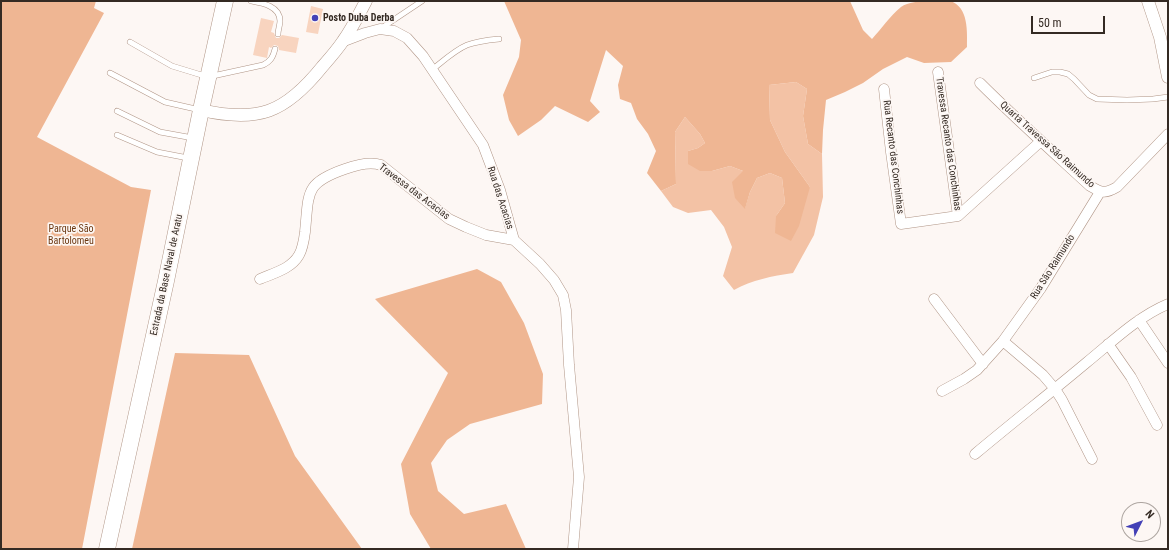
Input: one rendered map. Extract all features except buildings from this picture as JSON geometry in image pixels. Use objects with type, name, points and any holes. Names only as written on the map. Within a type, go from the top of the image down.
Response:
[{"type":"main road","name":"Estrada da Base Naval de Aratu","points":[[107,549],[224,1]]},
{"type":"street","points":[[201,110],[233,116],[245,116],[260,113],[283,105],[311,81],[344,41],[366,1]]},
{"type":"street","points":[[1148,1],[1160,37],[1168,77]]},
{"type":"street","points":[[344,41],[380,29]]},
{"type":"street","name":"Rua das Acacias","points":[[380,29],[394,31],[407,38],[432,69],[483,146],[500,190],[514,240],[540,264],[554,280],[563,295],[566,310],[568,365],[579,477],[573,549]]},
{"type":"street","name":"Travessa Recanto das Conchinhas","points":[[938,72],[958,216]]},
{"type":"street","name":"Quarta Travessa São Raimundo","points":[[980,82],[1001,104],[1090,186],[1100,192],[1108,192],[1116,187],[1168,134]]},
{"type":"street","name":"Rua Recanto das Conchinhas","points":[[884,89],[901,224],[958,216]]},
{"type":"street","points":[[958,216],[1041,141]]},
{"type":"street","name":"Travessa das Acacias","points":[[260,279],[282,270],[292,264],[298,257],[303,245],[308,199],[314,186],[320,180],[336,172],[368,164],[376,163],[381,165],[449,219],[486,235],[514,240]]},
{"type":"street","name":"Rua São Raimundo","points":[[942,391],[978,370],[1003,341],[1041,288],[1100,192]]},
{"type":"street","points":[[934,299],[983,364]]},
{"type":"street","points":[[974,454],[1139,320],[1168,304]]},
{"type":"street","points":[[1139,320],[1168,364]]},
{"type":"street","points":[[1003,341],[1042,375],[1055,389],[1092,459]]},
{"type":"street","points":[[1108,344],[1131,377],[1158,425]]},
{"type":"lane","points":[[251,1],[267,4],[278,13],[280,20],[278,34]]},
{"type":"lane","points":[[380,29],[422,1]]},
{"type":"lane","points":[[432,69],[466,46],[478,42],[499,39]]},
{"type":"lane","points":[[130,42],[172,66],[208,77],[263,65],[269,62],[273,57],[275,49]]},
{"type":"lane","points":[[1034,78],[1052,72],[1068,74],[1089,95],[1097,99],[1127,100],[1168,97]]},
{"type":"lane","points":[[110,74],[165,102],[201,110]]},
{"type":"lane","points":[[117,111],[160,132],[195,139]]},
{"type":"lane","points":[[117,135],[157,152],[191,159]]},
{"type":"shaded area","points":[[796,82],[807,89],[803,116],[808,144],[822,154],[823,197],[814,235],[793,273],[762,279],[734,290],[723,276],[732,247],[724,227],[711,210],[688,213],[673,207],[661,191],[676,184],[675,132],[685,117],[700,134],[705,143],[698,148],[688,151],[712,171],[730,166],[743,171],[745,208],[750,192],[757,178],[770,173],[782,178],[785,203],[776,216],[810,187],[785,152],[770,120],[769,85]]},
{"type":"green space","name":"Parque São Bartolomeu","points":[[1,1],[96,1],[94,8],[104,13],[37,137],[131,187],[151,190],[82,549],[1,549]]},
{"type":"green space","points":[[504,1],[850,1],[863,30],[872,39],[893,14],[904,5],[918,2],[950,1],[956,4],[964,14],[967,27],[967,47],[951,62],[924,63],[907,57],[883,69],[863,83],[826,100],[822,154],[808,144],[803,116],[807,89],[796,82],[769,85],[770,120],[785,152],[810,187],[799,226],[791,241],[775,233],[776,216],[785,203],[782,178],[770,173],[757,178],[750,192],[745,209],[735,198],[732,182],[743,171],[730,166],[712,171],[700,171],[688,164],[688,151],[698,148],[705,143],[700,134],[685,117],[675,132],[676,184],[661,191],[647,173],[656,151],[648,134],[637,119],[631,103],[620,99],[618,85],[623,66],[606,50],[590,101],[600,112],[588,122],[555,106],[541,120],[518,136],[509,120],[503,95],[519,57],[521,40]]},
{"type":"green space","points":[[477,269],[501,282],[524,323],[543,374],[542,404],[470,424],[447,440],[431,463],[438,491],[464,514],[506,504],[526,549],[431,549],[410,514],[401,464],[448,373],[375,299]]},
{"type":"green space","points":[[175,353],[249,355],[295,456],[362,549],[132,549]]},
{"type":"place","name":"Posto Duba Derba","points":[[315,18]]}]
